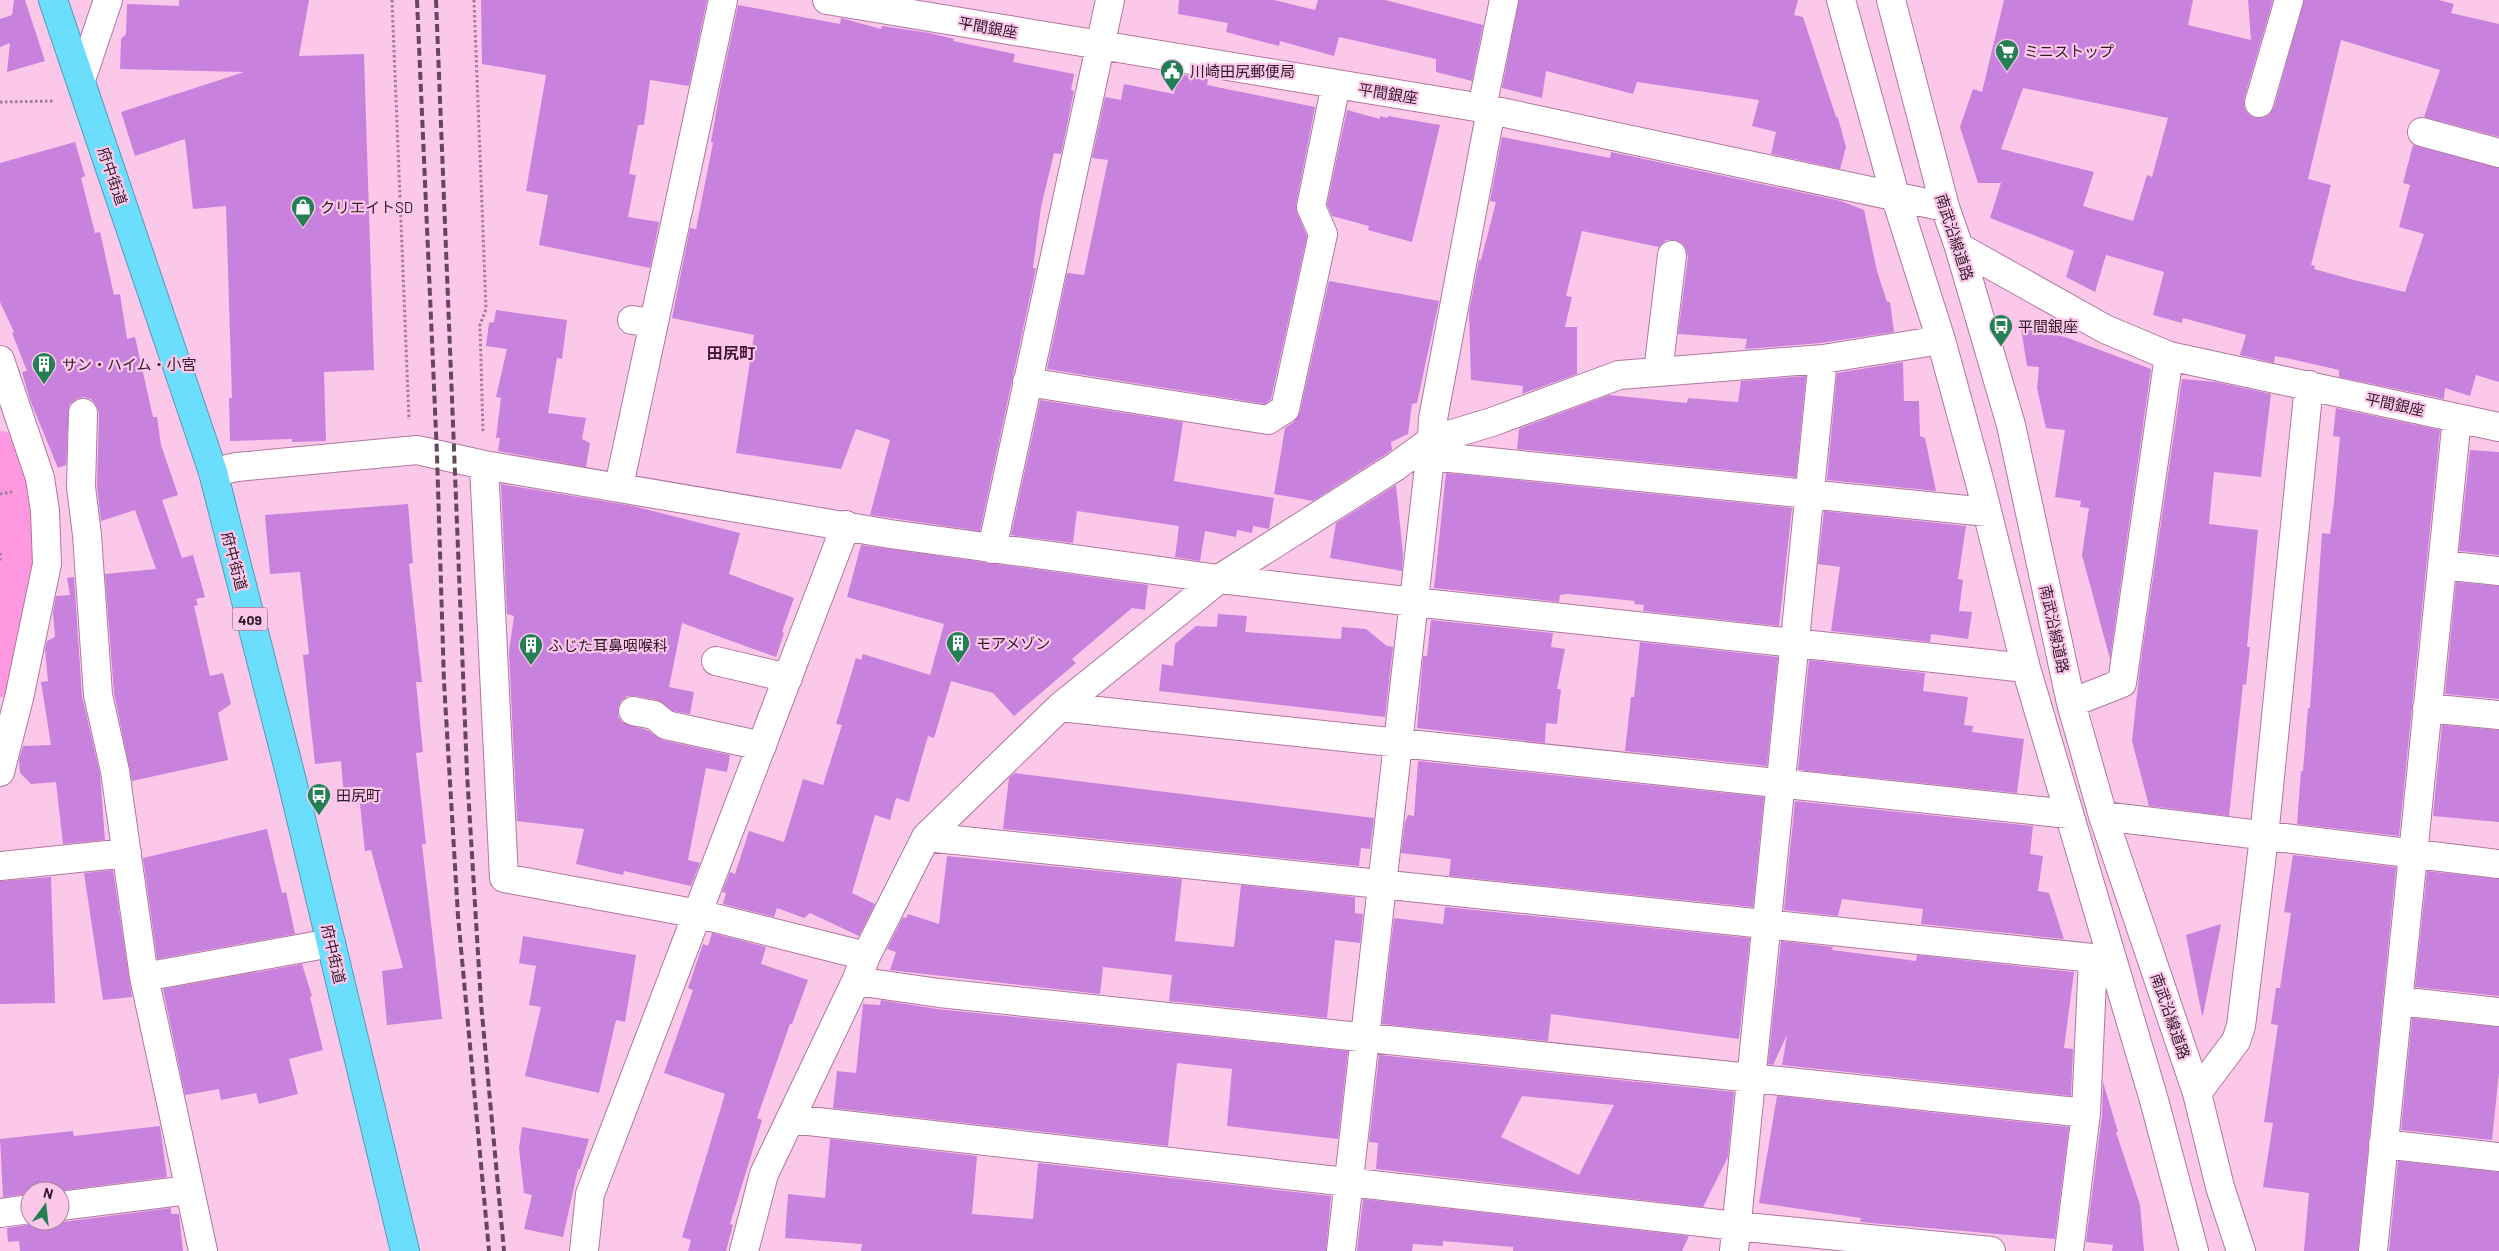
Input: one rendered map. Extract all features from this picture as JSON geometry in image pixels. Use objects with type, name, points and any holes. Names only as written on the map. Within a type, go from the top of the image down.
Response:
[{"type":"highway","name":"府中街道","points":[[53,0],[212,472],[292,781],[405,1251]]},
{"type":"street","points":[[81,80],[108,0]]},
{"type":"street","points":[[619,486],[643,322],[723,0]]},
{"type":"street","name":"平間銀座","points":[[827,0],[1486,109],[1945,207]]},
{"type":"street","points":[[992,549],[1110,0]]},
{"type":"street","points":[[1340,1251],[1414,602],[1433,418],[1504,0]]},
{"type":"street","points":[[1842,0],[1895,195],[1941,340],[2026,668],[2069,814],[2102,959],[2154,1100],[2194,1251]]},
{"type":"street","name":"南武沿線道路","points":[[1891,0],[1945,207],[1960,247],[2011,425],[2071,703],[2103,816],[2197,1093],[2220,1187],[2241,1251]]},
{"type":"street","points":[[2259,103],[2289,0]]},
{"type":"street","points":[[1028,382],[1268,420],[1285,409],[1323,234],[1311,207],[1336,84]]},
{"type":"street","points":[[2422,132],[2499,153]]},
{"type":"street","name":"平間銀座","points":[[1960,247],[2105,329],[2169,356],[2499,427]]},
{"type":"street","points":[[1658,372],[1672,255]]},
{"type":"street","points":[[744,1251],[764,1174],[861,968],[926,837],[1060,707],[1219,579],[1396,467],[1431,448],[1492,422],[1619,375],[1823,359],[1941,340]]},
{"type":"street","points":[[2071,703],[2122,683],[2169,356]]},
{"type":"street","points":[[1735,1238],[1823,359]]},
{"type":"street","points":[[0,360],[40,478],[45,511],[47,564],[19,698],[0,772]]},
{"type":"street","points":[[2197,1093],[2236,1041],[2241,1026],[2264,837],[2309,385]]},
{"type":"street","points":[[83,414],[81,487],[87,535],[98,695],[115,771],[144,976],[202,1251]]},
{"type":"street","points":[[2373,1251],[2457,418]]},
{"type":"street","points":[[1431,448],[1810,494],[1987,512]]},
{"type":"street","points":[[212,472],[237,467],[411,450],[484,465],[992,549],[1414,602],[2026,668]]},
{"type":"street","points":[[484,465],[504,878],[699,914],[939,993],[2086,1112]]},
{"type":"street","points":[[584,1251],[590,1194],[699,914],[846,525]]},
{"type":"street","points":[[2442,566],[2499,571]]},
{"type":"street","points":[[716,661],[788,678]]},
{"type":"street","points":[[1060,707],[2069,814]]},
{"type":"street","points":[[2427,708],[2499,715]]},
{"type":"street","points":[[633,710],[654,715],[666,724],[762,746]]},
{"type":"street","points":[[2103,816],[2499,864]]},
{"type":"street","points":[[926,837],[2102,959]]},
{"type":"street","points":[[0,866],[126,853]]},
{"type":"street","points":[[144,976],[331,943]]},
{"type":"street","points":[[2069,1251],[2102,959]]},
{"type":"street","points":[[2398,1001],[2499,1012]]},
{"type":"street","points":[[791,1119],[1348,1182],[1735,1238],[1992,1251]]},
{"type":"street","points":[[2383,1144],[2499,1157]]},
{"type":"street","points":[[70,1205],[189,1190]]},
{"type":"street","points":[[0,1213],[20,1210]]},
{"type":"path","points":[[392,0],[411,450]]},
{"type":"path","points":[[474,0],[486,309],[480,325],[484,465]]},
{"type":"path","points":[[0,102],[62,101]]},
{"type":"path","points":[[0,553],[0,560]]},
{"type":"building","points":[[14,0],[25,0],[45,61],[7,72],[10,43],[0,47],[0,19],[12,15]]},
{"type":"building","points":[[179,0],[309,0],[299,56],[364,54],[374,370],[324,372],[326,441],[292,442],[292,439],[230,441],[229,398],[232,398],[226,206],[193,209],[185,139],[135,156],[121,112],[244,72],[120,69],[121,39],[126,34],[127,4],[179,6]]},
{"type":"building","points":[[481,0],[707,0],[689,86],[650,80],[644,125],[638,125],[629,174],[636,175],[628,217],[659,222],[650,268],[539,245],[548,195],[526,191],[546,75],[482,64]]},
{"type":"building","points":[[1179,0],[1274,0],[1315,10],[1318,0],[1385,0],[1483,25],[1472,81],[1436,72],[1436,59],[1339,37],[1334,56],[1280,41],[1279,46],[1226,32],[1228,23],[1178,14]]},
{"type":"building","points":[[1519,0],[1798,0],[1794,15],[1803,17],[1836,117],[1838,118],[1846,147],[1840,169],[1771,154],[1776,132],[1752,126],[1759,100],[1637,82],[1633,94],[1546,71],[1542,98],[1502,88]]},
{"type":"building","points":[[2004,0],[2193,0],[2188,25],[2251,40],[2248,0],[2273,0],[2244,99],[2244,107],[2247,113],[2255,118],[2263,118],[2269,115],[2274,107],[2304,0],[2439,0],[2454,4],[2451,13],[2499,24],[2499,137],[2424,117],[2440,70],[2341,40],[2308,179],[2331,185],[2311,265],[2315,266],[2314,269],[2405,292],[2424,234],[2399,227],[2410,185],[2403,183],[2413,145],[2499,168],[2499,382],[2476,375],[2470,396],[2445,388],[2444,399],[2339,377],[2339,370],[2291,359],[2275,356],[2274,363],[2240,355],[2246,335],[2183,318],[2182,323],[2153,315],[2164,272],[2106,255],[2095,292],[2066,277],[2074,251],[1990,218],[2001,183],[1978,183],[1960,127],[1973,89],[1982,92]],"holes":[[[2023,88],[2168,118],[2152,177],[2147,175],[2133,221],[2083,206],[2094,172],[2001,149]]]},
{"type":"building","points":[[738,5],[840,24],[841,18],[881,29],[882,26],[930,33],[954,39],[953,41],[1015,54],[1013,62],[1074,74],[1071,90],[1074,91],[1061,154],[1054,153],[1041,207],[1033,268],[1036,268],[980,531],[870,515],[890,440],[856,429],[841,469],[736,453],[754,335],[672,318],[690,228],[696,229],[713,143],[711,142],[720,90]]},
{"type":"building","points":[[1178,74],[1208,79],[1207,85],[1315,107],[1296,204],[1297,213],[1307,236],[1271,399],[1265,404],[1047,369],[1067,273],[1084,275],[1108,160],[1092,158],[1105,97],[1121,100],[1124,84],[1174,94]]},
{"type":"building","points":[[1347,110],[1380,119],[1380,116],[1388,118],[1388,116],[1440,125],[1412,242],[1368,230],[1369,226],[1332,216],[1327,205]]},
{"type":"building","points":[[1502,137],[1610,158],[1611,152],[1841,201],[1864,210],[1877,271],[1887,302],[1890,302],[1894,332],[1821,343],[1745,349],[1747,339],[1678,334],[1688,257],[1682,243],[1666,240],[1659,247],[1582,231],[1566,296],[1572,297],[1565,327],[1577,327],[1577,374],[1522,394],[1523,386],[1471,380],[1469,312],[1479,260],[1481,260],[1496,202],[1490,201]]},
{"type":"building","points":[[75,142],[85,176],[81,178],[95,233],[100,232],[114,295],[120,294],[127,339],[135,337],[153,417],[157,417],[161,445],[178,495],[162,500],[182,558],[193,555],[205,597],[196,599],[198,605],[194,606],[210,676],[223,673],[231,704],[218,713],[228,760],[132,781],[114,693],[105,574],[156,569],[135,510],[101,521],[97,486],[99,413],[91,399],[84,397],[76,399],[69,405],[66,465],[58,468],[30,400],[22,372],[27,371],[12,333],[14,332],[0,302],[0,163]]},
{"type":"building","points":[[1329,281],[1439,301],[1417,403],[1412,404],[1408,434],[1391,442],[1392,450],[1313,501],[1274,494],[1285,428],[1294,422],[1300,412]]},
{"type":"building","points":[[496,310],[567,320],[562,359],[557,358],[548,413],[586,418],[582,439],[590,443],[586,467],[498,451],[500,438],[496,438],[501,398],[496,397],[507,349],[486,346],[489,323],[494,322]]},
{"type":"building","points":[[2021,328],[2065,337],[2151,369],[2110,659],[2082,555],[2089,508],[2080,507],[2081,501],[2055,497],[2065,430],[2046,428],[2037,388],[2039,367],[2027,366]]},
{"type":"building","points":[[1903,362],[1904,401],[1919,401],[1920,436],[1925,438],[1936,491],[1827,480],[1837,373]]},
{"type":"building","points":[[1806,376],[1796,477],[1517,449],[1519,429],[1609,395],[1687,403],[1688,398],[1738,402],[1741,381]]},
{"type":"building","points":[[2182,379],[2216,382],[2271,394],[2261,477],[2214,472],[2209,524],[2258,530],[2247,647],[2250,647],[2246,685],[2243,684],[2229,816],[2149,806],[2132,741],[2140,667]]},
{"type":"building","points":[[1040,400],[1183,422],[1174,481],[1274,498],[1269,529],[1253,526],[1252,533],[1237,530],[1236,537],[1205,531],[1200,561],[1175,557],[1179,526],[1077,511],[1073,543],[1011,535]]},
{"type":"building","points":[[2336,408],[2440,430],[2399,836],[2297,824],[2308,708],[2310,708],[2322,533],[2330,534],[2334,502],[2340,437],[2333,436]]},
{"type":"building","points":[[2470,450],[2499,452],[2499,555],[2459,551]]},
{"type":"building","points":[[1446,473],[1792,508],[1779,626],[1643,611],[1644,605],[1634,604],[1635,601],[1568,594],[1560,595],[1559,602],[1434,588]]},
{"type":"building","points":[[501,484],[633,506],[740,533],[729,574],[794,598],[782,632],[784,633],[776,657],[682,623],[669,687],[694,692],[690,714],[673,711],[657,700],[636,696],[627,696],[621,701],[618,708],[618,717],[623,723],[647,730],[662,740],[730,755],[727,772],[706,768],[688,860],[700,863],[691,886],[624,871],[623,875],[576,864],[584,829],[517,821],[509,651],[514,616],[507,614]]},
{"type":"building","points":[[1396,485],[1403,554],[1402,571],[1330,558],[1336,523]]},
{"type":"building","points":[[408,504],[413,563],[409,564],[422,682],[416,682],[423,752],[416,753],[426,844],[422,844],[442,1019],[387,1025],[382,971],[403,968],[371,850],[365,851],[359,795],[344,796],[341,761],[315,764],[303,655],[309,654],[300,572],[270,574],[265,515]]},
{"type":"building","points":[[1824,511],[1966,526],[1958,579],[1963,580],[1959,611],[1972,612],[1968,639],[1931,634],[1930,642],[1831,631],[1840,567],[1818,564]]},
{"type":"building","points":[[861,545],[1148,585],[1145,610],[1132,608],[1072,659],[1076,663],[1014,716],[993,693],[951,681],[934,738],[928,736],[909,802],[896,798],[890,820],[875,815],[852,893],[875,904],[859,936],[810,913],[804,918],[777,908],[774,917],[723,904],[726,893],[722,892],[730,872],[735,874],[749,831],[784,842],[803,779],[823,785],[842,725],[836,724],[856,658],[861,660],[863,654],[930,675],[944,624],[847,597]]},
{"type":"building","points":[[74,577],[82,696],[100,774],[105,840],[63,844],[56,782],[31,784],[20,773],[19,760],[23,746],[51,745],[41,682],[48,681],[45,649],[47,641],[55,637],[53,612],[56,596],[70,595],[67,578]]},
{"type":"building","points":[[2456,582],[2499,586],[2499,699],[2445,694]]},
{"type":"building","points":[[1218,614],[1247,616],[1245,632],[1341,639],[1342,627],[1366,629],[1387,646],[1393,647],[1385,717],[1159,691],[1162,664],[1173,666],[1175,644],[1196,626],[1217,627]]},
{"type":"building","points":[[1431,620],[1553,633],[1551,647],[1565,649],[1557,689],[1561,689],[1557,724],[1546,723],[1545,743],[1417,728],[1423,656],[1427,656]]},
{"type":"building","points":[[1640,642],[1778,657],[1767,766],[1625,751],[1631,697],[1634,697]]},
{"type":"building","points":[[1809,660],[1925,673],[1923,691],[1968,697],[1964,725],[1973,726],[1972,732],[2024,739],[2017,793],[1798,770]]},
{"type":"building","points":[[2442,725],[2499,730],[2499,822],[2433,816]]},
{"type":"building","points":[[1418,761],[1764,797],[1753,907],[1449,876],[1451,859],[1401,853],[1405,822],[1408,815],[1414,816]]},
{"type":"building","points":[[1015,773],[1374,818],[1370,849],[1361,848],[1359,866],[1003,829],[1009,778]]},
{"type":"building","points":[[1795,801],[2033,826],[2030,854],[2043,856],[2038,891],[2049,893],[2064,939],[1921,924],[1923,909],[1842,899],[1838,916],[1784,910]]},
{"type":"building","points":[[267,829],[282,893],[286,892],[295,934],[157,959],[143,858]]},
{"type":"building","points":[[2293,855],[2396,867],[2358,1251],[2304,1251],[2309,1193],[2263,1187],[2273,1123],[2264,1122],[2278,1025],[2271,1024],[2276,988],[2280,988],[2291,913],[2284,912]]},
{"type":"building","points":[[947,856],[1182,879],[1175,941],[1234,947],[1241,885],[1355,897],[1355,913],[1363,914],[1360,943],[1335,940],[1327,1018],[1169,1001],[1172,975],[1103,967],[1100,994],[890,970],[896,952],[887,949],[903,917],[906,918],[908,914],[939,924]]},
{"type":"building","points":[[113,870],[132,997],[103,1000],[84,873]]},
{"type":"building","points":[[2427,871],[2499,879],[2499,996],[2415,987]]},
{"type":"building","points":[[51,877],[55,1003],[0,1004],[0,881]]},
{"type":"building","points":[[1445,907],[1750,938],[1739,1039],[1551,1014],[1548,1041],[1382,1024],[1394,918],[1443,924]]},
{"type":"building","points":[[2221,924],[2203,1015],[2202,1015],[2186,935]]},
{"type":"building","points":[[712,933],[766,947],[761,964],[808,980],[792,1024],[790,1024],[757,1118],[762,1120],[730,1224],[733,1225],[726,1251],[688,1251],[691,1240],[682,1237],[725,1094],[664,1073],[693,990],[688,988],[703,944],[708,946]]},
{"type":"building","points":[[523,936],[636,955],[625,1022],[616,1020],[599,1093],[525,1076],[541,1007],[529,1005],[536,966],[519,963]]},
{"type":"building","points":[[1781,941],[1833,947],[1832,950],[1916,961],[1917,955],[2074,972],[2064,1048],[2073,1049],[2071,1096],[1782,1065],[1787,1035],[1773,1065],[1768,1064]]},
{"type":"building","points":[[302,964],[312,996],[310,997],[323,1050],[289,1059],[298,1094],[259,1104],[256,1093],[221,1100],[219,1089],[185,1095],[163,989]]},
{"type":"building","points":[[881,1000],[937,1009],[1348,1051],[1338,1139],[1227,1126],[1232,1069],[1177,1063],[1168,1146],[833,1108],[837,1071],[856,1073],[863,1004],[880,1005]]},
{"type":"building","points":[[2412,1018],[2499,1027],[2499,1072],[2492,1140],[2401,1130]]},
{"type":"building","points":[[1379,1055],[1734,1092],[1728,1157],[1703,1207],[1376,1169],[1378,1143],[1369,1142]],"holes":[[[1522,1096],[1614,1105],[1579,1175],[1501,1137]]]},
{"type":"building","points":[[2103,1082],[2118,1132],[2116,1132],[2140,1205],[2144,1251],[2112,1251],[2113,1245],[2086,1242],[2102,1115]]},
{"type":"building","points":[[1777,1096],[2069,1127],[2055,1239],[1860,1222],[1861,1218],[1759,1203]]},
{"type":"building","points":[[160,1126],[167,1177],[70,1189],[70,1181],[20,1181],[20,1195],[3,1197],[0,1139],[73,1131],[74,1136]]},
{"type":"building","points":[[522,1127],[589,1139],[580,1169],[578,1169],[563,1237],[524,1229],[532,1195],[524,1193],[519,1148]]},
{"type":"building","points":[[830,1139],[977,1156],[972,1214],[1033,1219],[1038,1163],[1331,1196],[1326,1251],[861,1251],[862,1244],[785,1238],[788,1194],[825,1198]]},
{"type":"building","points":[[2398,1161],[2499,1172],[2499,1251],[2389,1251]]},
{"type":"building","points":[[1363,1199],[1689,1236],[1682,1251],[1513,1251],[1513,1247],[1443,1241],[1443,1246],[1413,1244],[1412,1251],[1357,1251]]},
{"type":"building","points":[[171,1208],[171,1214],[179,1214],[183,1251],[20,1251],[19,1241],[8,1242],[7,1228],[20,1226],[20,1231],[70,1231],[70,1221]]},
{"type":"waterway","points":[[0,461],[21,535],[15,610],[0,667]]},
{"type":"railway","points":[[417,0],[437,455],[444,682],[458,916],[489,1251]]},
{"type":"railway","points":[[436,0],[467,773],[481,1003],[504,1251]]},
{"type":"place","name":"ミニストップ","points":[[2007,72]]},
{"type":"place","name":"川崎田尻郵便局","points":[[1172,92]]},
{"type":"place","name":"クリエイトSD","points":[[303,228]]},
{"type":"place","name":"平間銀座","points":[[2001,347]]},
{"type":"place","name":"サン・ハイム・小宮","points":[[44,385]]},
{"type":"place","name":"モアメゾン","points":[[958,664]]},
{"type":"place","name":"ふじた耳鼻咽喉科","points":[[531,666]]},
{"type":"place","name":"田尻町","points":[[319,816]]},
{"type":"district","name":"田尻町","points":[[731,352]]}]
